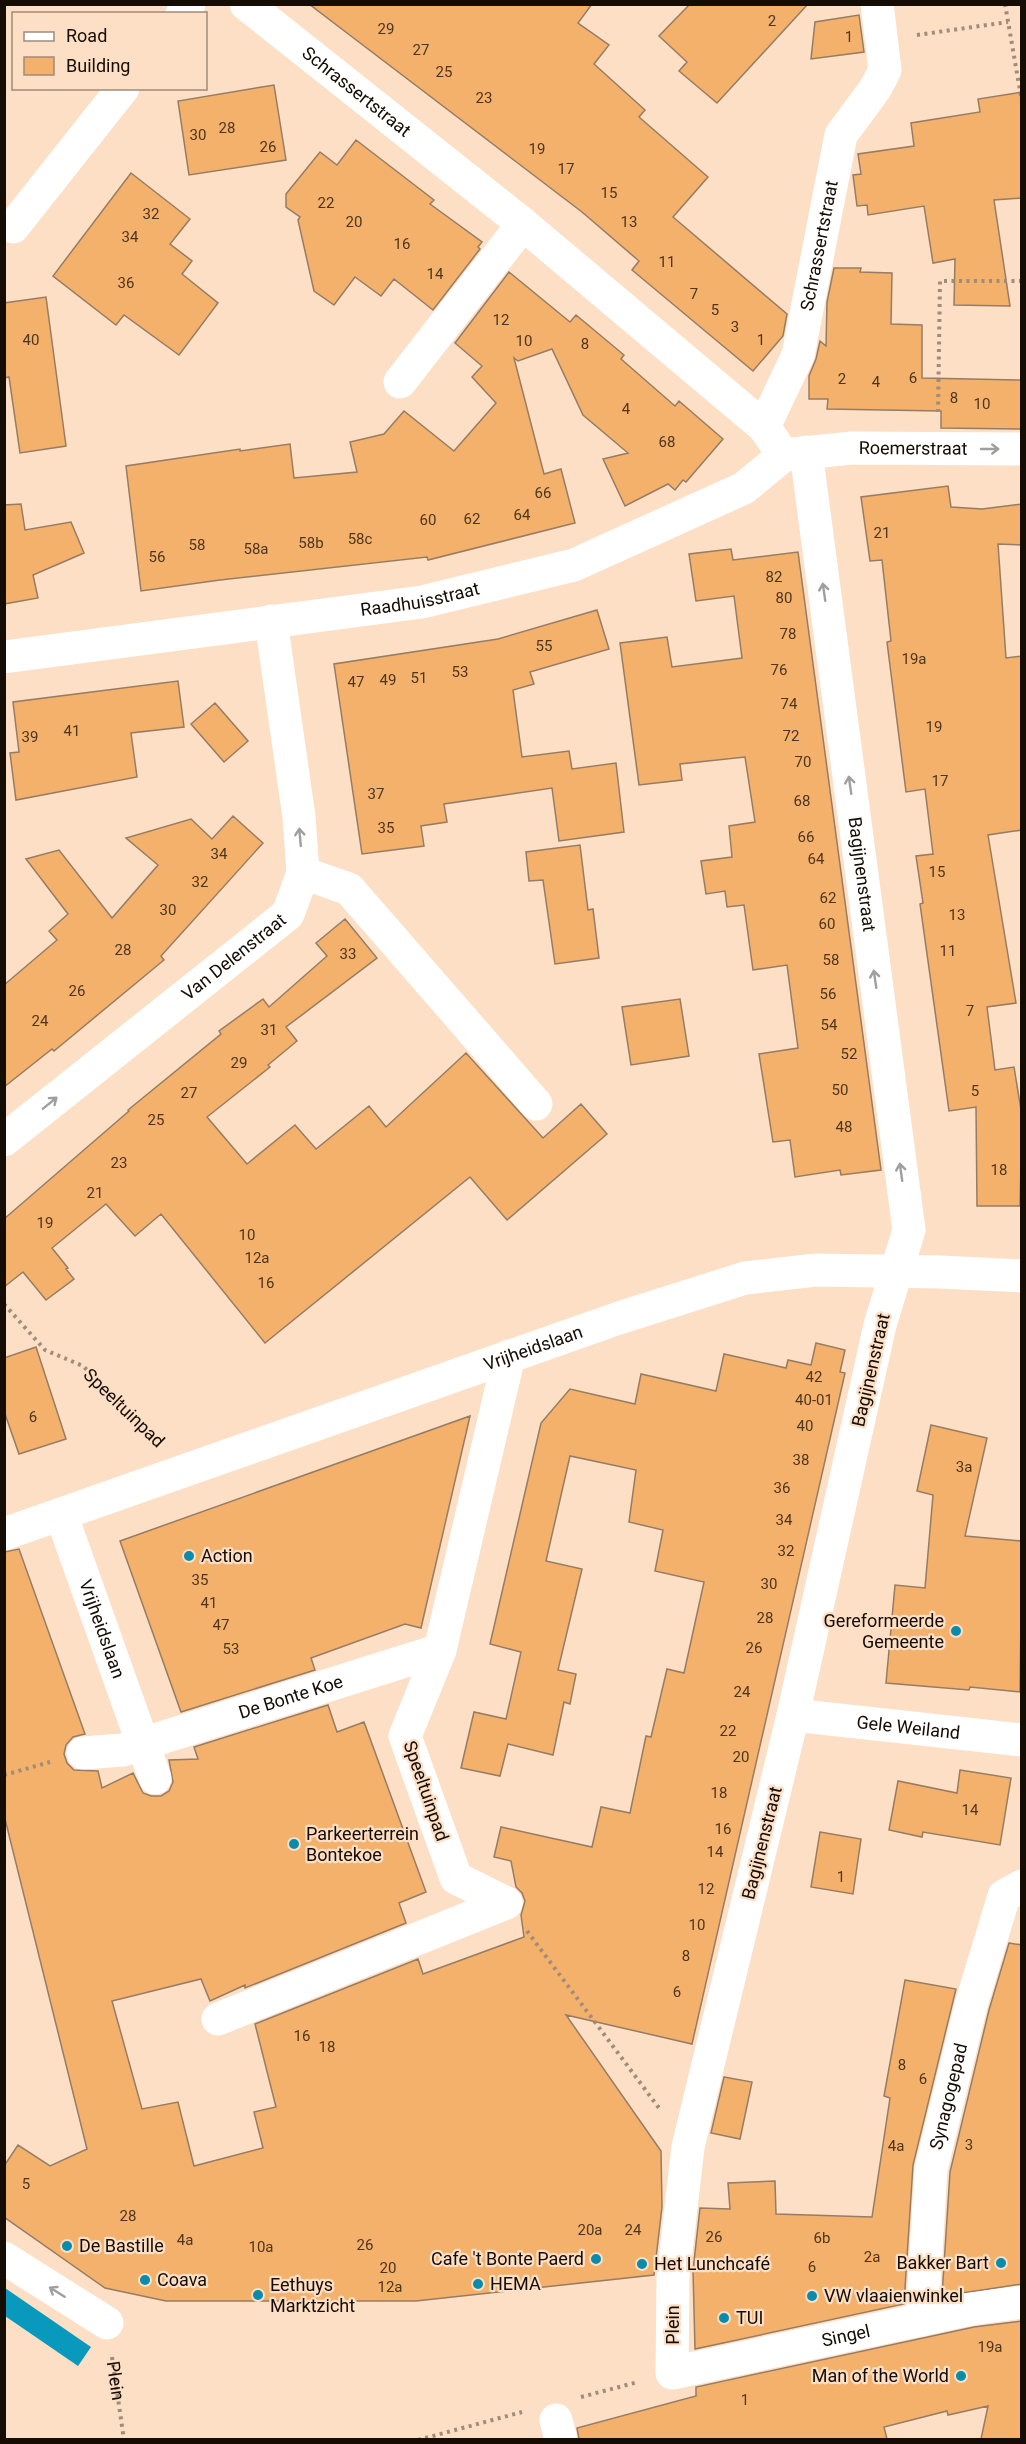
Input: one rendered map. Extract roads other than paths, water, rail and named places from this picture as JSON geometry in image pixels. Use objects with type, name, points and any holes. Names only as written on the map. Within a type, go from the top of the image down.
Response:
[{"type":"street","name":"Schrassertstraat","points":[[246,4],[523,224],[795,454]]},
{"type":"street","name":"Schrassertstraat","points":[[764,427],[798,355],[841,135],[875,89],[884,55],[878,4]]},
{"type":"street","points":[[13,227],[121,90]]},
{"type":"street","points":[[400,382],[523,224]]},
{"type":"street","name":"Roemerstraat","points":[[795,454],[852,448],[1022,449]]},
{"type":"street","name":"Raadhuisstraat","points":[[4,657],[422,602],[574,565],[744,488],[795,454]]},
{"type":"street","name":"Bagijnenstraat","points":[[673,2277],[688,2147],[793,1714],[880,1325],[909,1230],[795,454]]},
{"type":"street","name":"Van Delenstraat","points":[[4,1140],[288,914],[303,873],[299,817],[271,621]]},
{"type":"street","points":[[303,873],[349,889],[536,1104]]},
{"type":"street","name":"Vrijheidslaan","points":[[4,1534],[509,1356],[745,1278],[816,1270],[1022,1276]]},
{"type":"street","name":"Speeltuinpad","points":[[218,2019],[506,1903],[456,1878],[405,1736],[440,1650],[509,1356]]},
{"type":"street","name":"Vrijheidslaan","points":[[61,1514],[155,1778]]},
{"type":"street","name":"De Bonte Koe","points":[[83,1753],[123,1750],[440,1650]]},
{"type":"street","name":"Gele Weiland","points":[[793,1714],[1022,1740]]},
{"type":"street","name":"Synagogepad","points":[[922,2320],[931,2169],[971,2005],[1004,1896],[1022,1886]]},
{"type":"street","points":[[4,2258],[107,2323]]},
{"type":"street","name":"Plein","points":[[672,2373],[673,2277]]},
{"type":"street","name":"Singel","points":[[672,2373],[970,2309],[1022,2302]]},
{"type":"water","points":[[5,2288],[91,2347],[78,2366],[5,2316]]},
{"type":"place","name":"Action","points":[[189,1556]]},
{"type":"place","name":"Gereformeerde Gemeente","points":[[956,1631]]},
{"type":"place","name":"Parkeerterrein Bontekoe","points":[[294,1844]]},
{"type":"place","name":"De Bastille","points":[[67,2246]]},
{"type":"place","name":"Cafe 't Bonte Paerd","points":[[596,2259]]},
{"type":"place","name":"Bakker Bart","points":[[1001,2263]]},
{"type":"place","name":"Het Lunchcafé","points":[[642,2264]]},
{"type":"place","name":"Coava","points":[[145,2280]]},
{"type":"place","name":"HEMA","points":[[478,2284]]},
{"type":"place","name":"Eethuys Marktzicht","points":[[258,2295]]},
{"type":"place","name":"VW vlaaienwinkel","points":[[812,2296]]},
{"type":"place","name":"TUI","points":[[724,2318]]},
{"type":"place","name":"Man of the World","points":[[961,2376]]}]
